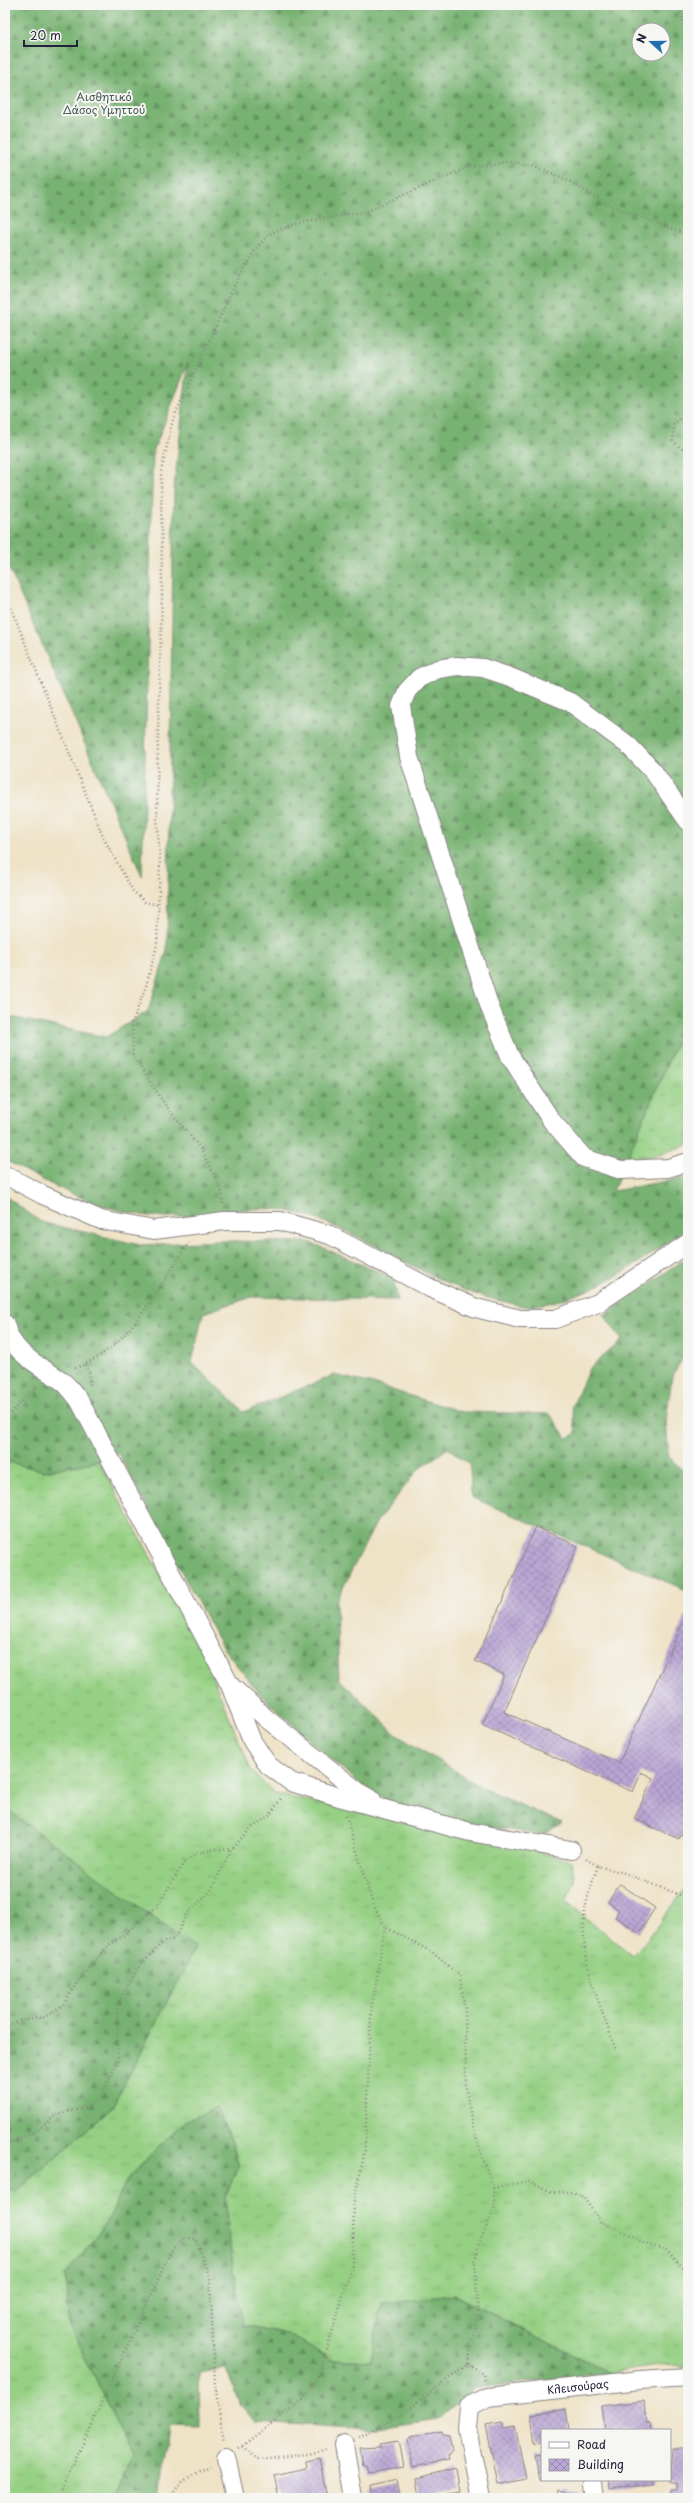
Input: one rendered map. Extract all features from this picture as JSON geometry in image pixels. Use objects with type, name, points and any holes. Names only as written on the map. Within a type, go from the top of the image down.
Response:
[{"type":"street","points":[[688,821],[653,771],[628,745],[570,702],[510,677],[483,668],[457,666],[438,669],[419,678],[407,691],[401,706],[409,757],[490,1008],[510,1056],[551,1120],[584,1158],[621,1170],[668,1168],[688,1162]]},
{"type":"street","points":[[5,1175],[43,1195],[101,1220],[154,1230],[224,1221],[280,1221],[330,1235],[457,1300],[476,1308],[520,1319],[555,1319],[598,1303],[688,1243]]},
{"type":"street","points":[[5,1324],[8,1337],[31,1362],[64,1382],[79,1400],[230,1685],[252,1741],[268,1765],[291,1782],[339,1797],[470,1832],[570,1850]]},
{"type":"street","points":[[230,1685],[267,1719],[360,1793],[392,1810]]},
{"type":"street","name":"Κλεισούρας","points":[[481,2498],[467,2429],[470,2406],[488,2397],[640,2380],[688,2378]]},
{"type":"street","points":[[344,2445],[354,2498]]},
{"type":"street","points":[[226,2458],[235,2498]]},
{"type":"path","points":[[679,5],[688,42]]},
{"type":"path","points":[[224,1221],[222,1192],[201,1149],[166,1106],[132,1056],[132,1024],[146,986],[157,945],[160,860],[157,818],[158,734],[162,595],[160,472],[173,419],[235,284],[258,246],[271,233],[295,224],[367,211],[468,167],[504,163],[536,166],[569,181],[611,206],[688,235]]},
{"type":"path","points":[[688,410],[674,424],[673,441],[688,454]]},
{"type":"path","points":[[5,593],[104,839],[133,891],[145,902],[158,905]]},
{"type":"path","points":[[5,1419],[24,1402],[48,1373],[76,1368],[96,1360],[120,1340],[164,1281],[192,1240],[193,1226]]},
{"type":"path","points":[[5,2142],[12,2142],[37,2131],[57,2114],[84,2108],[100,2098],[118,2061],[116,2016],[117,2004],[122,1994],[147,1958],[162,1943],[174,1939],[186,1915],[210,1892],[231,1850],[250,1829],[270,1815],[291,1782]]},
{"type":"path","points":[[242,2446],[257,2459],[307,2454],[344,2445],[401,2415],[468,2364],[478,2313],[475,2261],[479,2243],[495,2207],[493,2188],[473,2128],[466,2090],[466,2010],[460,1976],[432,1952],[385,1927],[373,1904],[339,1797]]},
{"type":"path","points":[[5,2028],[19,2021],[45,2017],[63,2005],[80,1978],[111,1943],[125,1934],[157,1906],[184,1863],[195,1854],[214,1849],[231,1850]]},
{"type":"path","points":[[570,1850],[598,1866],[688,1898]]},
{"type":"path","points":[[598,1866],[588,1894],[584,1920],[586,1962],[616,2051]]},
{"type":"path","points":[[170,2498],[172,2492],[194,2474],[226,2458],[305,2398],[320,2373],[352,2265],[354,2202],[365,2150],[371,2012],[385,1927]]},
{"type":"path","points":[[493,2188],[529,2182],[552,2192],[572,2192],[583,2197],[601,2222],[629,2234],[645,2244],[666,2250],[688,2273]]},
{"type":"path","points":[[58,2498],[171,2251],[183,2238],[196,2239],[210,2279],[214,2385],[226,2458]]},
{"type":"path","points":[[468,2364],[484,2374],[488,2397]]},
{"type":"green space","name":"Αισθητικό Δάσος Υμηττού","points":[[5,5],[688,5],[688,1014],[613,1191],[688,1177],[688,1228],[634,1266],[594,1287],[573,1296],[552,1302],[525,1306],[482,1296],[458,1288],[347,1232],[299,1214],[261,1208],[180,1217],[146,1216],[104,1206],[83,1198],[42,1180],[5,1160],[5,1016],[106,1037],[148,1011],[167,950],[174,488],[188,363],[153,452],[142,876],[5,559]]},
{"type":"green space","points":[[688,1015],[688,1145],[657,1155],[626,1160]]},
{"type":"green space","points":[[5,1196],[41,1222],[140,1245],[218,1241],[310,1242],[393,1278],[398,1300],[252,1297],[203,1313],[192,1363],[244,1412],[334,1375],[373,1384],[462,1412],[550,1414],[567,1439],[576,1433],[572,1407],[589,1369],[622,1340],[604,1315],[688,1257],[688,1349],[672,1376],[666,1421],[669,1457],[688,1475],[688,1591],[471,1497],[470,1464],[448,1448],[419,1469],[377,1521],[336,1601],[339,1679],[397,1735],[486,1790],[562,1823],[542,1835],[459,1822],[392,1803],[359,1783],[329,1758],[261,1695],[222,1647],[118,1453],[99,1461],[44,1471],[5,1461]]},
{"type":"green space","points":[[5,1461],[44,1471],[99,1461],[203,1654],[251,1770],[275,1794],[532,1850],[571,1861],[575,1881],[566,1901],[632,1955],[646,1941],[688,1885],[688,2366],[673,2364],[609,2373],[454,2295],[381,2303],[372,2361],[330,2359],[287,2334],[243,2325],[233,2271],[225,2196],[239,2167],[231,2140],[216,2107],[181,2124],[127,2180],[108,2220],[65,2276],[70,2327],[134,2456],[119,2482],[112,2498],[5,2498],[5,2185],[15,2193],[112,2108],[14,1817],[5,1808]]},
{"type":"green space","points":[[5,1808],[195,1948],[112,2108],[15,2193],[5,2185]]},
{"type":"green space","points":[[216,2107],[231,2140],[239,2167],[225,2196],[233,2271],[243,2325],[287,2334],[330,2359],[371,2361],[381,2303],[454,2295],[609,2373],[475,2388],[439,2419],[369,2429],[256,2422],[240,2406],[226,2368],[199,2373],[200,2427],[171,2426],[169,2445],[155,2498],[112,2498],[119,2482],[134,2456],[70,2327],[65,2276],[108,2220],[127,2180],[181,2124]]},
{"type":"building","points":[[536,1527],[578,1546],[504,1712],[619,1763],[688,1612],[688,1820],[679,1839],[634,1819],[653,1778],[641,1772],[633,1792],[482,1725],[504,1675],[475,1661]]},
{"type":"building","points":[[620,1884],[655,1908],[639,1933],[615,1917],[619,1910],[608,1902]]},
{"type":"building","points":[[644,2401],[646,2423],[650,2422],[651,2429],[604,2429],[601,2406]]},
{"type":"building","points":[[566,2409],[569,2429],[541,2429],[541,2442],[535,2443],[531,2415]]},
{"type":"building","points":[[502,2422],[504,2428],[515,2426],[526,2479],[498,2485],[486,2425]]},
{"type":"building","points":[[442,2431],[443,2434],[449,2435],[452,2451],[448,2456],[449,2460],[413,2467],[408,2440],[411,2439],[410,2437]]},
{"type":"building","points":[[398,2441],[403,2466],[368,2472],[366,2465],[363,2465],[360,2448],[381,2447],[380,2444]]},
{"type":"building","points":[[673,2449],[688,2449],[688,2498],[670,2498],[670,2491],[676,2491],[676,2483],[670,2483]]},
{"type":"building","points":[[541,2454],[541,2481],[540,2481],[535,2455]]},
{"type":"building","points":[[319,2458],[327,2498],[279,2498],[274,2475],[307,2468],[306,2461]]},
{"type":"building","points":[[456,2468],[460,2492],[420,2498],[417,2478]]},
{"type":"building","points":[[397,2480],[400,2498],[372,2498],[370,2486]]},
{"type":"building","points":[[609,2481],[653,2481],[654,2484],[610,2489]]},
{"type":"building","points":[[559,2490],[578,2494],[577,2498],[558,2498]]}]
